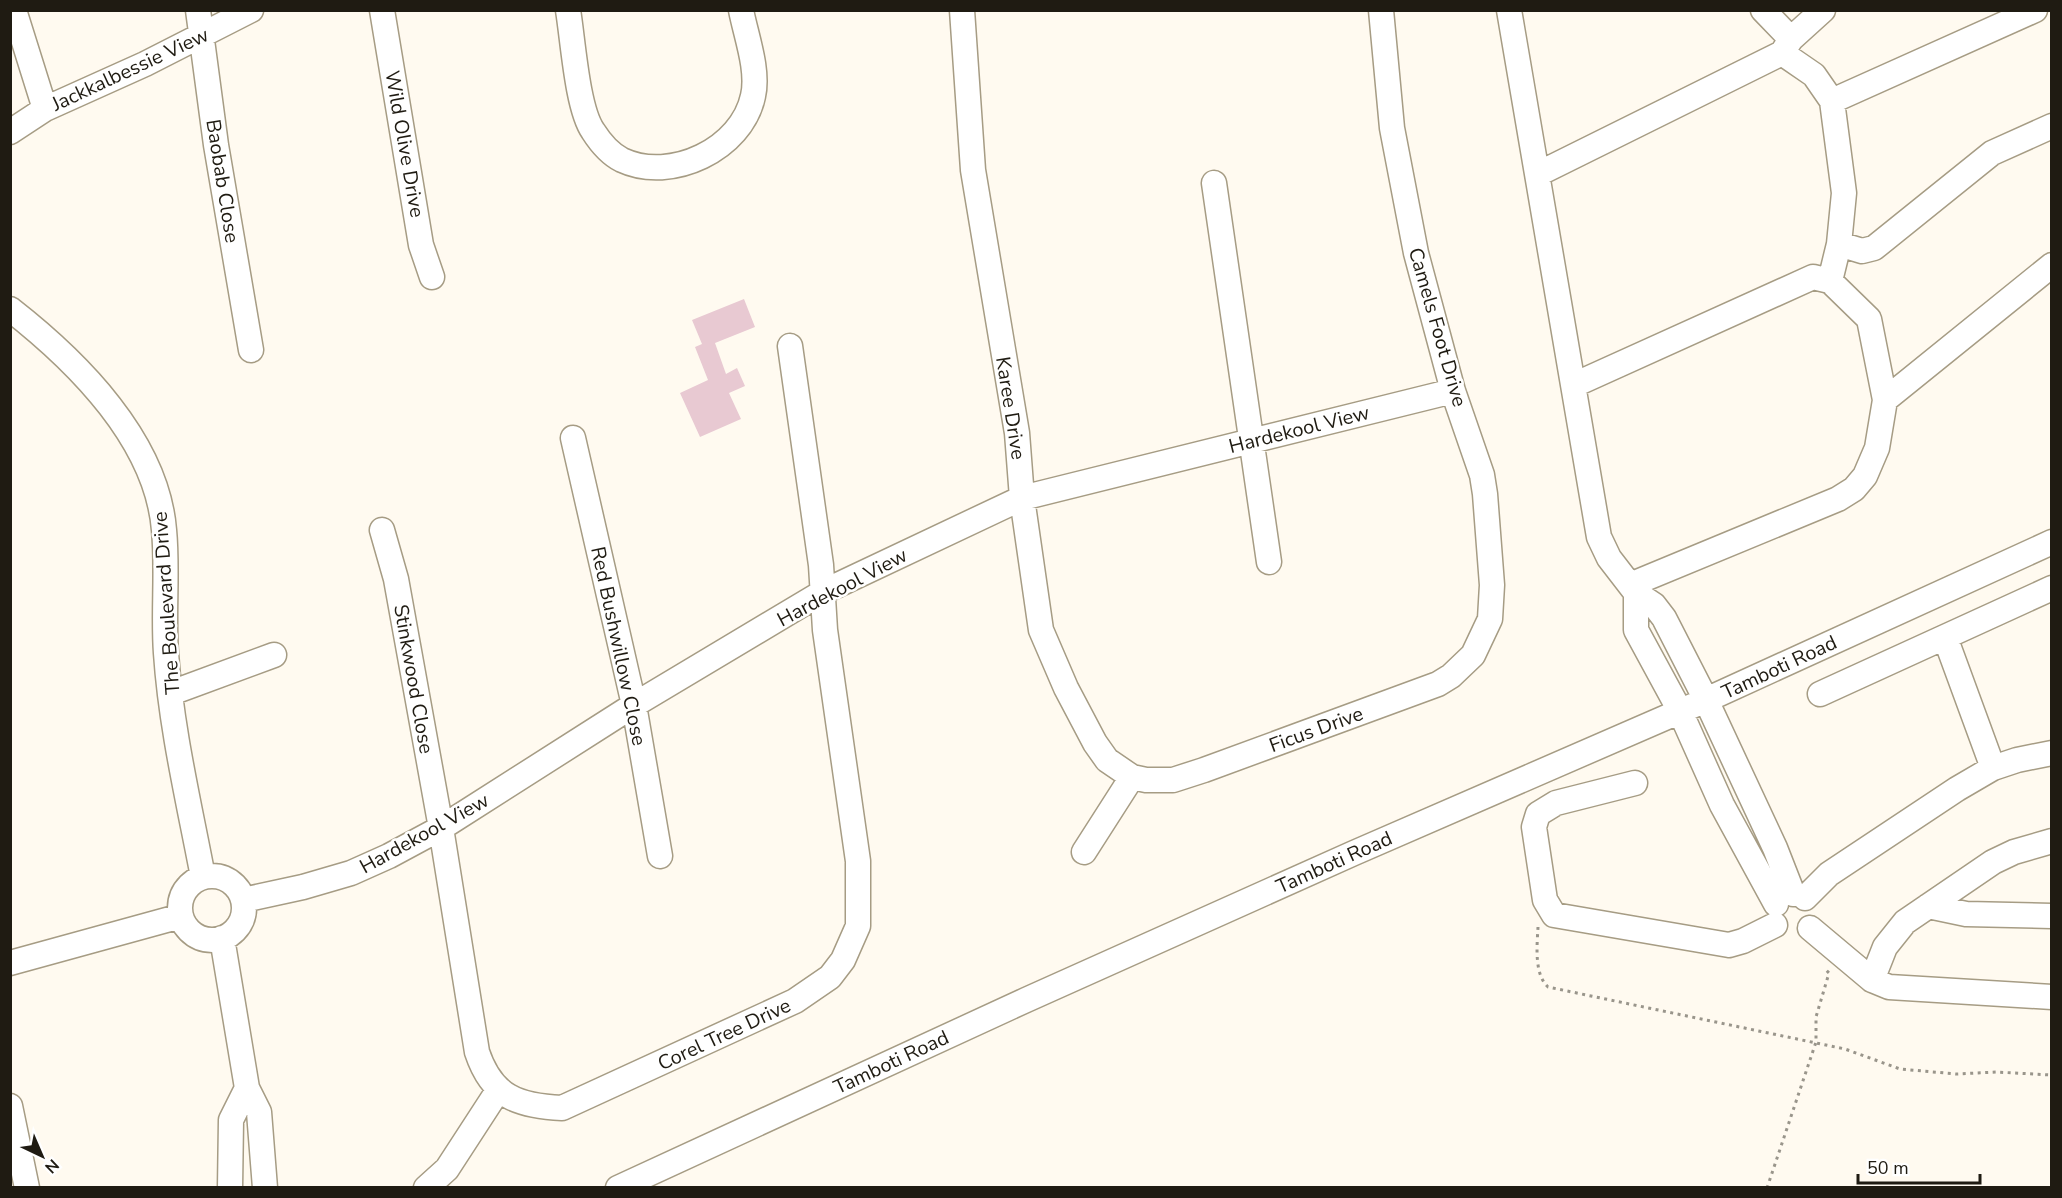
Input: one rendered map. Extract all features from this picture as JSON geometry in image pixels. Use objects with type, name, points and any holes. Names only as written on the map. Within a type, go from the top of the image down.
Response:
[{"type":"street","points":[[14,10],[45,109]]},
{"type":"street","name":"Baobab Close","points":[[198,10],[216,145],[251,350]]},
{"type":"street","name":"Jackkalbessie View","points":[[10,132],[45,109],[251,10]]},
{"type":"street","name":"Wild Olive Drive","points":[[382,10],[421,245],[432,277]]},
{"type":"street","points":[[568,10],[582,98],[591,129],[603,144],[621,159],[657,167],[676,165],[715,148],[737,130],[745,119],[755,85],[741,10]]},
{"type":"street","name":"Karee Drive","points":[[962,10],[973,170],[1017,433],[1022,498],[1038,615],[1046,642],[1095,743],[1107,760],[1132,777]]},
{"type":"street","name":"Camels Foot Drive","points":[[1381,10],[1392,128],[1416,253],[1453,391],[1480,466],[1485,494],[1492,585],[1490,619],[1482,641]]},
{"type":"street","points":[[1509,10],[1599,537],[1610,558],[1633,589],[1654,605],[1664,618],[1706,700],[1775,848],[1787,905],[1785,934],[1792,936],[1810,928],[1814,915],[1810,903],[1787,905]]},
{"type":"street","points":[[1763,10],[1786,46],[1814,75],[1832,101],[1844,193],[1839,244],[1830,281]]},
{"type":"street","points":[[1538,174],[1786,46],[1823,10]]},
{"type":"street","points":[[1832,101],[2035,10]]},
{"type":"street","points":[[1839,244],[1854,249],[1874,248],[1992,153],[2052,126]]},
{"type":"street","points":[[1214,183],[1269,562]]},
{"type":"street","points":[[1885,400],[2052,265]]},
{"type":"street","points":[[1574,385],[1804,280],[1819,277],[1830,281],[1869,320],[1885,400],[1874,454],[1865,476],[1854,489],[1838,499],[1633,589]]},
{"type":"street","name":"The Boulevard Drive","points":[[10,309],[74,365],[94,387],[147,462],[159,499],[164,529],[166,652],[181,766],[203,877]]},
{"type":"street","name":"Corel Tree Drive","points":[[441,828],[477,1052],[486,1074],[499,1089],[512,1099],[531,1106],[562,1107],[584,1100],[795,1001],[830,977],[843,960],[858,926],[858,861],[829,661],[823,592],[790,346]]},
{"type":"street","name":"Hardekool View","points":[[243,900],[303,887],[351,873],[389,856],[441,828],[634,705],[823,592],[1022,498],[1453,391]]},
{"type":"street","name":"Red Bushwillow Close","points":[[573,438],[634,705],[660,856]]},
{"type":"street","name":"Stinkwood Close","points":[[382,530],[396,579],[441,828]]},
{"type":"street","name":"Tamboti Road","points":[[618,1188],[1047,990],[1706,700],[2052,542]]},
{"type":"street","points":[[1820,694],[2052,588]]},
{"type":"street","points":[[1633,589],[1636,630],[1680,711],[1722,806],[1787,905]]},
{"type":"street","points":[[1944,637],[1993,768]]},
{"type":"street","name":"Ficus Drive","points":[[1132,777],[1173,780],[1438,684],[1462,667],[1482,641]]},
{"type":"street","points":[[171,693],[274,655]]},
{"type":"street","points":[[1635,783],[1605,793],[1556,803],[1538,814],[1534,827],[1547,907],[1558,917],[1729,945],[1736,944],[1829,874],[1993,768],[2028,757],[2052,753]]},
{"type":"street","points":[[1084,852],[1132,777]]},
{"type":"street","points":[[1872,980],[1890,939],[1905,922],[2001,857],[2052,841]]},
{"type":"street","points":[[217,876],[227,879],[235,886],[243,900],[243,916],[238,926],[222,938],[201,938],[192,933],[181,916],[182,896],[188,887],[203,877],[217,876]]},
{"type":"street","points":[[1929,906],[1966,914],[2052,916]]},
{"type":"street","points":[[10,963],[181,916]]},
{"type":"street","points":[[1810,928],[1872,980],[1904,990],[2052,997]]},
{"type":"street","points":[[222,938],[247,1088],[260,1112],[265,1188]]},
{"type":"street","points":[[230,1188],[231,1120],[247,1088]]},
{"type":"street","points":[[426,1188],[447,1169],[499,1089]]},
{"type":"street","points":[[10,1106],[27,1188]]},
{"type":"path","points":[[1547,907],[1538,928],[1537,950],[1542,981],[1548,987],[1816,1042],[1871,1057],[1900,1070],[1956,1074],[1995,1072],[2052,1075]]},
{"type":"path","points":[[1767,1188],[1816,1042],[1816,1017],[1829,973],[1822,966]]},
{"type":"building","points":[[744,299],[755,327],[715,343],[726,374],[737,368],[745,386],[729,393],[741,419],[700,437],[680,393],[708,380],[695,347],[702,344],[692,320]]}]
